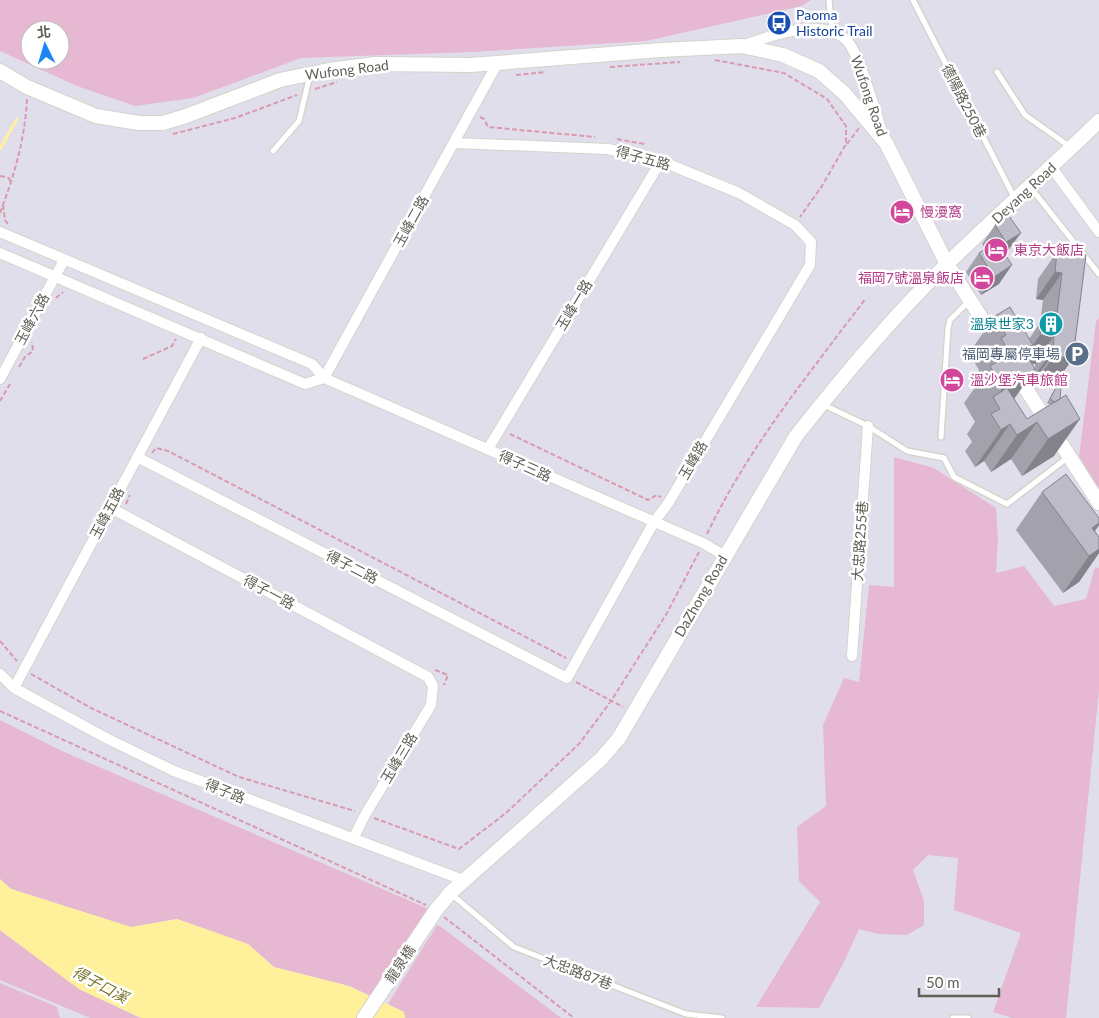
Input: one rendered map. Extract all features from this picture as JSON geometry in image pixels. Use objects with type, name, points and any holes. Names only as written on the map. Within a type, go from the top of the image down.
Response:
[{"type":"street","name":"Wufong Road","points":[[0,71],[27,87],[96,116],[139,123],[163,123],[280,80],[310,73],[375,64],[497,64],[742,46],[794,30],[832,31],[840,35],[854,51],[886,144],[947,264]]},
{"type":"street","name":"Wufong Road","points":[[742,46],[783,55],[819,71],[845,94],[886,144]]},
{"type":"street","name":"玉峰二路","points":[[324,378],[497,64]]},
{"type":"street","name":"Deyang Road","points":[[947,264],[1052,168],[1099,121]]},
{"type":"street","name":"得子五路","points":[[454,143],[608,149],[661,161],[739,193],[795,225],[811,242]]},
{"type":"street","name":"玉峰一路","points":[[488,449],[661,161]]},
{"type":"street","points":[[1052,168],[1099,232]]},
{"type":"street","points":[[0,232],[312,364],[324,378],[305,384],[0,253]]},
{"type":"street","name":"玉峰路","points":[[570,673],[654,522],[669,502],[810,265],[811,242]]},
{"type":"street","name":"玉峰六路","points":[[0,379],[64,260]]},
{"type":"street","points":[[947,264],[1099,503]]},
{"type":"street","name":"DaZhong Road","points":[[436,910],[463,880],[601,759],[619,738],[796,436],[891,323],[947,264]]},
{"type":"street","name":"玉峰五路","points":[[14,688],[109,507],[141,459],[201,338]]},
{"type":"street","name":"得子三路","points":[[324,378],[703,543],[725,556]]},
{"type":"street","name":"大忠路255巷","points":[[852,656],[868,426]]},
{"type":"street","name":"得子二路","points":[[141,459],[570,673]]},
{"type":"street","name":"得子一路","points":[[109,507],[428,677]]},
{"type":"street","name":"得子路","points":[[0,674],[14,688],[108,739],[174,771],[463,880]]},
{"type":"street","name":"玉峰三路","points":[[354,838],[365,814],[432,705],[433,686],[428,677]]},
{"type":"street","name":"龍泉橋","points":[[364,1018],[436,910]]},
{"type":"lane","points":[[829,0],[832,31]]},
{"type":"lane","name":"德陽路250巷","points":[[913,0],[1016,201]]},
{"type":"lane","points":[[997,72],[1025,115],[1072,148]]},
{"type":"lane","points":[[273,152],[299,121],[310,73]]},
{"type":"lane","points":[[1030,188],[1099,274]]},
{"type":"lane","points":[[941,437],[948,328],[950,320],[970,300]]},
{"type":"lane","points":[[822,404],[868,426],[907,451],[944,458],[954,477],[1007,504],[1070,456]]},
{"type":"lane","name":"大忠路87巷","points":[[450,893],[514,947],[686,1014],[722,1018]]},
{"type":"lane","points":[[953,1018],[968,1018]]},
{"type":"path","points":[[0,213],[11,184],[26,117],[27,87]]},
{"type":"path","points":[[471,112],[484,119],[488,127],[596,137]]},
{"type":"path","points":[[846,144],[865,120]]},
{"type":"path","points":[[616,139],[644,144],[644,157]]},
{"type":"path","points":[[0,176],[9,178],[11,184]]},
{"type":"path","points":[[3,205],[4,220],[12,227]]},
{"type":"path","points":[[55,299],[67,291]]},
{"type":"path","points":[[0,641],[24,670],[91,708],[239,777],[365,814],[459,849],[506,813],[579,744],[612,701],[667,613],[727,493],[775,420],[866,298]]},
{"type":"path","points":[[143,359],[172,346],[178,334]]},
{"type":"path","points":[[17,372],[25,357],[33,351],[32,342]]},
{"type":"path","points":[[0,402],[12,379]]},
{"type":"path","points":[[500,430],[648,500],[657,495],[669,502]]},
{"type":"path","points":[[141,459],[156,448],[168,451],[571,661],[570,673],[612,701],[634,712]]},
{"type":"path","points":[[122,514],[133,487]]},
{"type":"path","points":[[0,712],[436,910],[574,1018]]},
{"type":"shaded area","points":[[0,0],[811,0],[802,6],[646,41],[473,52],[301,58],[193,98],[135,106],[77,86],[42,70],[70,70],[70,20],[20,20],[20,60],[0,51]]},
{"type":"shaded area","points":[[1099,317],[1099,489],[1079,456],[1096,322]]},
{"type":"shaded area","points":[[894,457],[934,468],[996,508],[998,539],[996,573],[1024,566],[1054,606],[1086,599],[1095,567],[1099,568],[1099,690],[1066,1018],[1012,1018],[993,1012],[1021,933],[954,910],[958,858],[928,855],[913,870],[924,901],[924,925],[907,935],[878,934],[859,929],[843,964],[819,1008],[756,1007],[820,902],[799,881],[797,827],[826,806],[823,725],[844,678],[859,682],[869,585],[894,587]]},
{"type":"shaded area","points":[[0,720],[62,751],[431,910],[371,996],[349,986],[274,967],[248,944],[177,919],[131,927],[11,889],[0,879]]},
{"type":"shaded area","points":[[437,925],[561,1018],[405,1018],[404,1012],[388,1004]]},
{"type":"shaded area","points":[[0,930],[79,989],[141,1018],[90,1018],[0,980]]},
{"type":"shaded area","points":[[0,983],[57,1007],[60,1018],[0,1018]]},
{"type":"water","name":"得子口溪","points":[[0,879],[11,889],[131,927],[177,919],[248,944],[274,967],[349,986],[404,1012],[405,1018],[141,1018],[79,989],[0,930]]},
{"type":"building","points":[[1007,213],[1021,233],[1006,242],[995,225]]},
{"type":"building","points":[[997,242],[1012,265],[994,277],[979,253]]},
{"type":"building","points":[[1057,252],[1086,255],[1073,358],[1054,356],[1054,336],[1040,335],[1042,320],[1056,322],[1062,273],[1055,272]]},
{"type":"building","points":[[1010,307],[1033,345],[1024,350],[1035,369],[1003,388],[990,366],[1010,354],[1001,338],[1006,335],[995,316]]},
{"type":"building","points":[[1062,376],[1060,399],[1055,402],[1050,399]]},
{"type":"building","points":[[1007,388],[1027,419],[1066,395],[1080,419],[1048,439],[1037,422],[1017,435],[1010,424],[1001,430],[991,414],[1000,409],[993,397]]},
{"type":"building","points":[[1066,474],[1099,518],[1099,523],[1092,528],[1099,537],[1099,549],[1089,556],[1042,492]]},
{"type":"waterway","points":[[0,149],[17,119]]},
{"type":"place","name":"Paoma Historic Trail","points":[[779,23]]},
{"type":"place","name":"慢漫窩","points":[[902,212]]},
{"type":"place","name":"東京大飯店","points":[[996,250]]},
{"type":"place","name":"福岡7號溫泉飯店","points":[[982,278]]},
{"type":"place","name":"溫泉世家3","points":[[1051,324]]},
{"type":"place","name":"福岡專屬停車場","points":[[1077,354]]},
{"type":"place","name":"溫沙堡汽車旅館","points":[[952,380]]}]
